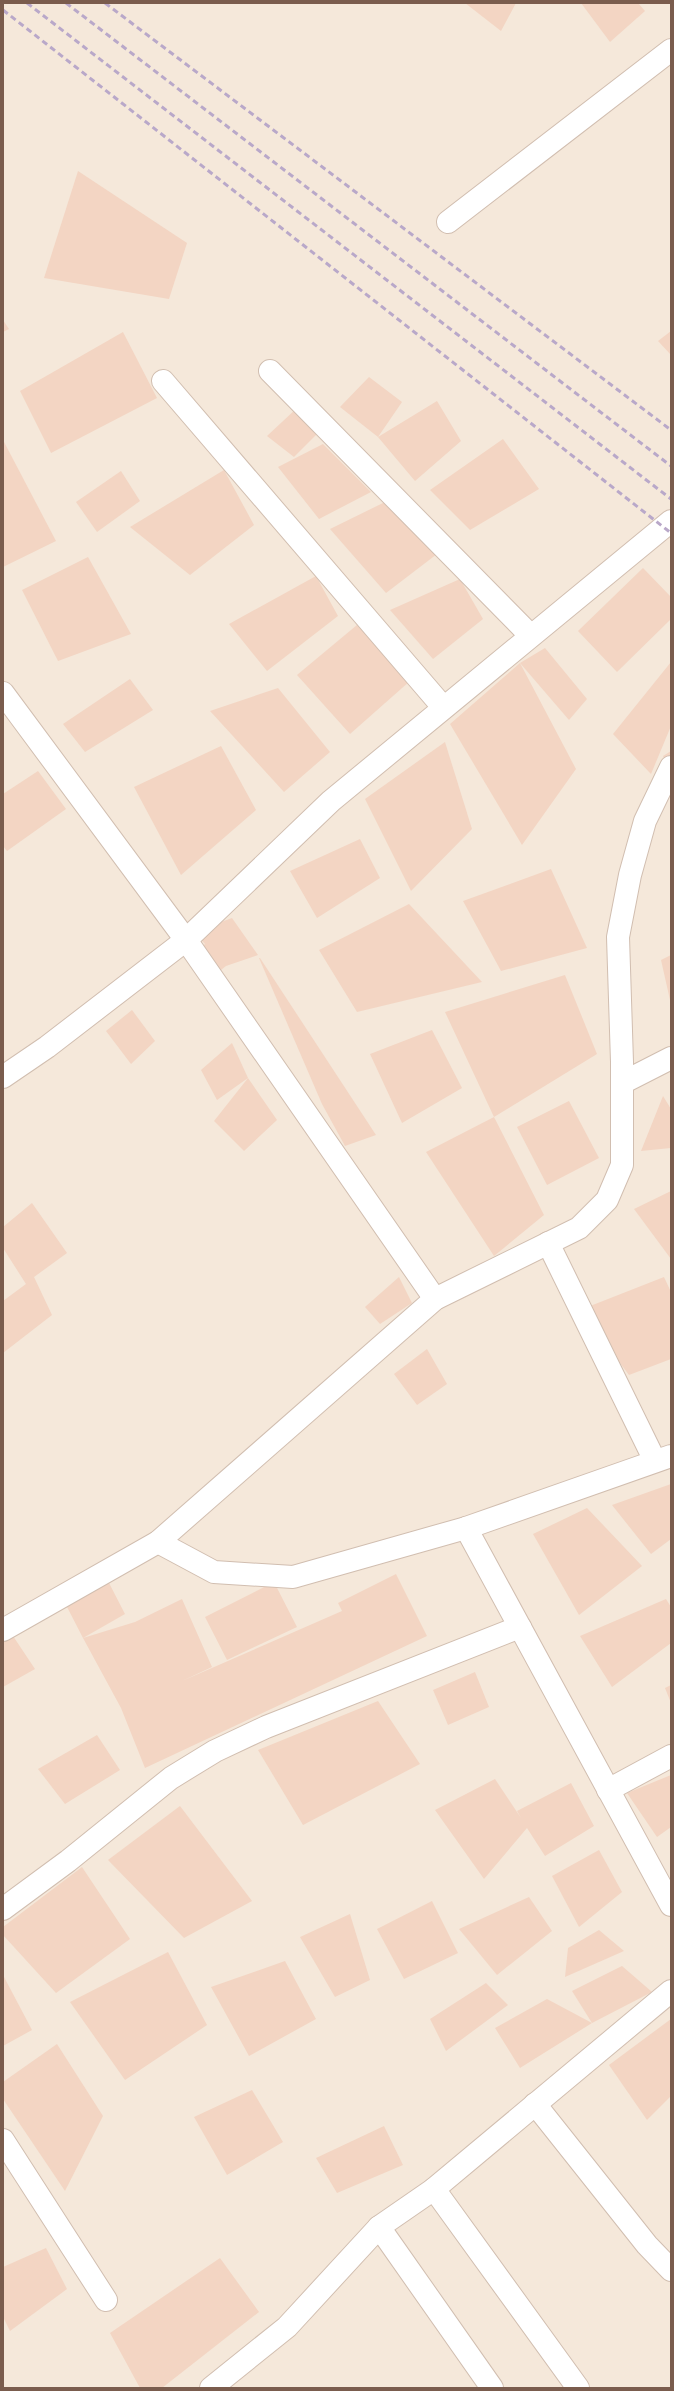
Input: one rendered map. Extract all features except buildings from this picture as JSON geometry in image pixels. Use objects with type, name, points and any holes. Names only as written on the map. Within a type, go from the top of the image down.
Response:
[{"type":"street","points":[[448,222],[671,50]]},
{"type":"street","points":[[270,371],[530,635]]},
{"type":"street","points":[[163,381],[443,707]]},
{"type":"street","points":[[3,1078],[47,1047],[186,940],[331,801],[530,635],[671,521]]},
{"type":"street","points":[[3,692],[186,940],[435,1299]]},
{"type":"street","points":[[3,1630],[158,1542],[435,1299],[579,1228],[607,1200],[622,1165],[622,1083],[618,937],[630,875],[645,821],[671,767]]},
{"type":"street","points":[[622,1083],[671,1058]]},
{"type":"street","points":[[158,1542],[214,1572],[293,1577],[466,1528],[663,1458],[548,1243]]},
{"type":"street","points":[[466,1528],[671,1905]]},
{"type":"street","points":[[3,1909],[68,1861],[171,1778],[216,1751],[266,1727],[520,1627]]},
{"type":"street","points":[[608,1790],[671,1756]]},
{"type":"street","points":[[211,2388],[287,2327],[379,2227],[434,2189],[671,1991]]},
{"type":"street","points":[[535,2104],[646,2245],[671,2270]]},
{"type":"street","points":[[3,2140],[106,2300]]},
{"type":"street","points":[[434,2189],[578,2388]]},
{"type":"street","points":[[379,2227],[492,2388]]},
{"type":"shaded area","points":[[3,3],[671,3],[671,2388],[3,2388]]},
{"type":"railway","points":[[27,3],[671,499]]},
{"type":"railway","points":[[66,3],[671,466]]},
{"type":"railway","points":[[105,3],[671,430]]},
{"type":"railway","points":[[3,10],[671,533]]}]
